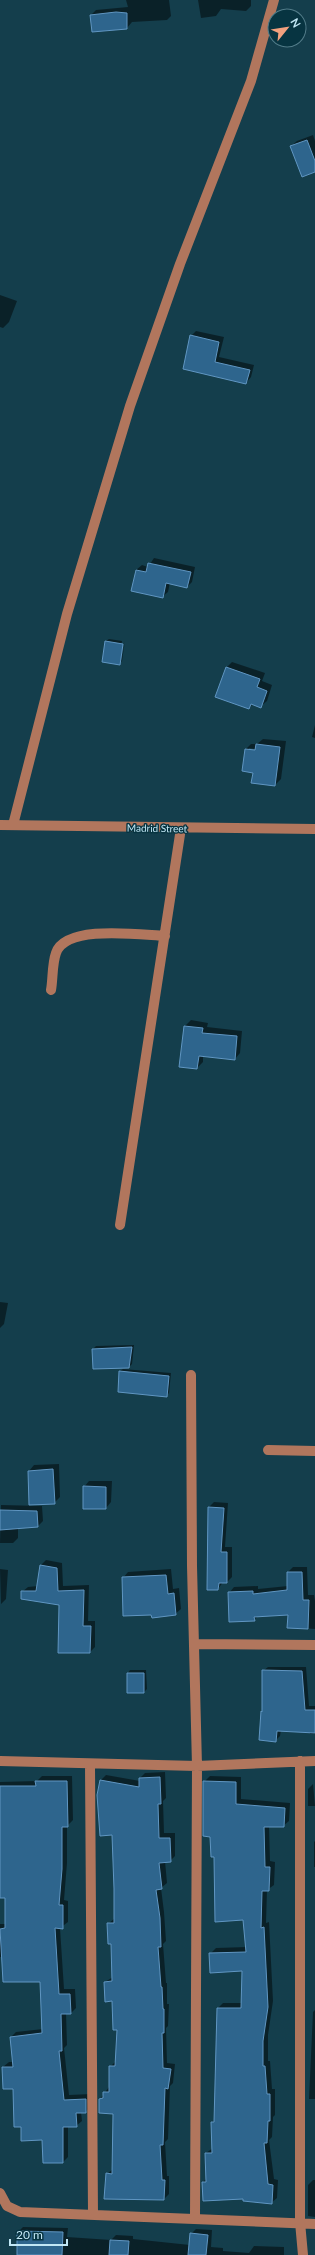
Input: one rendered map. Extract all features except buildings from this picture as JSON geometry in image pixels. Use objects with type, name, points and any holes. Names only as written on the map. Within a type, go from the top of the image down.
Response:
[{"type":"street","points":[[13,825],[67,614],[130,406],[180,264],[251,81],[274,0]]},
{"type":"street","name":"Madrid Street","points":[[0,825],[315,829]]},
{"type":"street","points":[[120,1225],[166,936],[181,828]]},
{"type":"street","points":[[52,990],[56,953],[62,944],[71,938],[95,933],[166,936]]},
{"type":"street","points":[[191,1375],[192,1566],[197,1766],[195,2218]]},
{"type":"street","points":[[268,1450],[315,1451]]},
{"type":"street","points":[[194,1644],[315,1645]]},
{"type":"street","points":[[0,1761],[90,1765],[197,1766],[315,1761]]},
{"type":"street","points":[[300,1762],[300,2222],[303,2255]]},
{"type":"street","points":[[90,1765],[93,2214]]},
{"type":"street","points":[[0,2193],[7,2206],[20,2212],[300,2222],[315,2224]]}]
